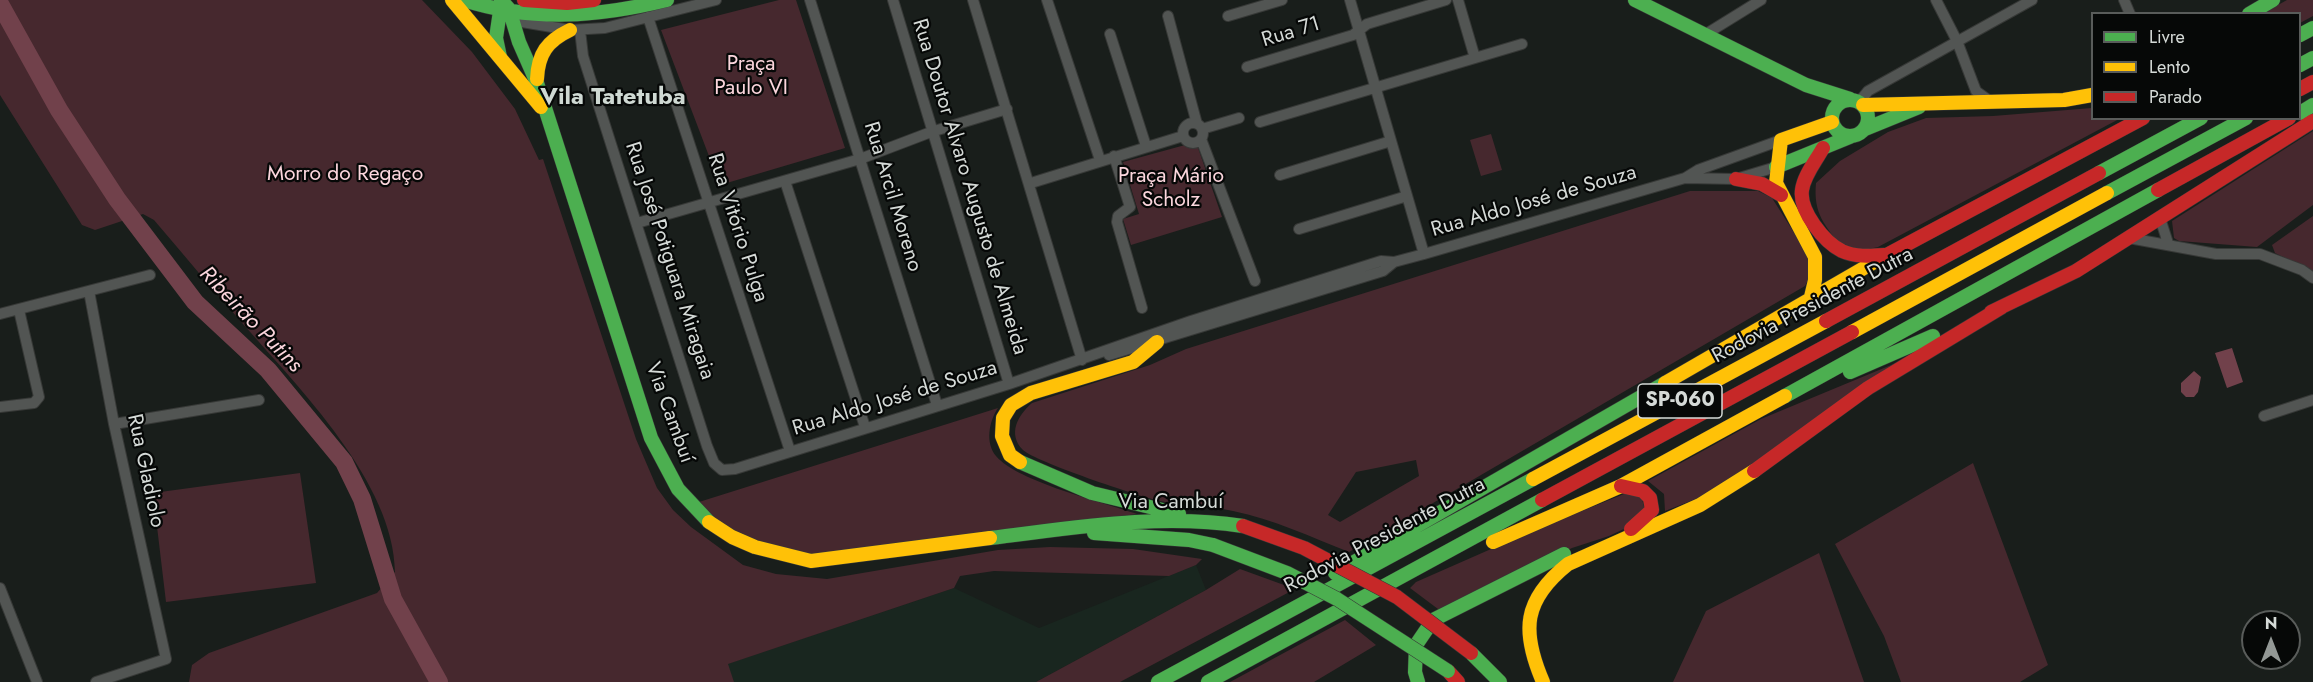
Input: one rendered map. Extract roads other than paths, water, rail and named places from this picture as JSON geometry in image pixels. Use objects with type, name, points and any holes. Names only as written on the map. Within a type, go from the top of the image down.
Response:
[{"type":"main road","name":"Via Cambuí","points":[[452,0],[544,110]]},
{"type":"main road","points":[[464,0],[480,6],[581,16],[668,3]]},
{"type":"main road","points":[[524,0],[567,3],[594,0]]},
{"type":"main road","points":[[1635,0],[1806,86],[1857,102],[1868,113],[1859,132]]},
{"type":"main road","points":[[2252,12],[2273,0]]},
{"type":"main road","name":"Via Cambuí","points":[[507,9],[537,83],[651,438],[664,467],[680,492],[711,524],[741,544],[811,561],[1118,522],[1203,520],[1243,526],[1305,548],[1397,597],[1471,653],[1500,682]]},
{"type":"main road","points":[[501,61],[496,38],[507,9]]},
{"type":"main road","points":[[537,83],[537,60],[542,48],[549,40],[575,30]]},
{"type":"main road","points":[[1806,86],[1829,105],[1832,118],[1842,134],[1859,132]]},
{"type":"main road","points":[[1810,301],[1815,280],[1815,256],[1776,183],[1776,167],[1781,140],[1832,118],[1840,102],[1991,102],[2064,100],[2091,95]]},
{"type":"main road","points":[[1776,167],[1930,102]]},
{"type":"main road","points":[[1153,682],[1416,525],[1889,254],[2139,120]]},
{"type":"main road","name":"Rodovia Presidente Dutra","points":[[1158,682],[2197,120]]},
{"type":"main road","name":"Rodovia Presidente Dutra","points":[[1208,682],[2242,120]]},
{"type":"main road","points":[[1348,607],[1621,486],[2285,120]]},
{"type":"main road","points":[[1745,416],[2002,307],[2076,271],[2313,121]]},
{"type":"main road","points":[[1823,148],[1803,186],[1801,203],[1828,243],[1840,252],[1858,257],[1889,254]]},
{"type":"main road","points":[[1736,179],[1762,184],[1781,195]]},
{"type":"main road","points":[[1543,682],[1531,652],[1528,636],[1529,613],[1538,593],[1550,576],[1568,564],[1700,506],[1759,468],[1868,388],[2002,307]]},
{"type":"main road","points":[[1156,342],[1133,362],[1031,393],[1011,405],[1002,418],[1002,436],[1010,455],[1025,465],[1092,493],[1203,520]]},
{"type":"main road","points":[[1418,682],[1415,672],[1416,645],[1433,620],[1576,549],[1635,527],[1647,518],[1652,510],[1652,501],[1647,493],[1639,488],[1621,486]]},
{"type":"main road","name":"Via Cambuí","points":[[1048,531],[1189,540],[1214,545],[1287,573],[1337,599],[1448,671],[1458,682]]},
{"type":"street","points":[[507,9],[575,30],[628,24],[648,17],[668,3],[716,0]]},
{"type":"street","name":"Rua Arcil Moreno","points":[[810,0],[937,405]]},
{"type":"street","name":"Rua Doutor Alvaro Augusto de Almeida","points":[[893,0],[1008,384]]},
{"type":"street","points":[[973,0],[1031,183],[1082,360]]},
{"type":"street","points":[[1047,0],[1100,160]]},
{"type":"street","points":[[1228,16],[1282,0]]},
{"type":"street","points":[[1350,0],[1424,254]]},
{"type":"street","points":[[1458,0],[1475,58]]},
{"type":"street","points":[[1706,34],[1749,3],[1761,0]]},
{"type":"street","points":[[1936,0],[1957,41],[1976,91],[1991,102]]},
{"type":"street","points":[[1857,102],[1868,91],[2032,0]]},
{"type":"street","name":"Rua 71","points":[[1247,67],[1353,34],[1359,28],[1438,1]]},
{"type":"street","points":[[1168,16],[1200,130],[1255,281]]},
{"type":"street","name":"Rua Vitório Pulga","points":[[648,17],[790,451]]},
{"type":"street","name":"Rua José Potiguara Miragaia","points":[[575,30],[707,446],[718,468]]},
{"type":"street","points":[[1110,34],[1146,146]]},
{"type":"street","points":[[1260,122],[1522,44]]},
{"type":"street","points":[[637,223],[860,159],[931,132],[1007,109]]},
{"type":"street","points":[[1184,136],[1191,143],[1200,130],[1239,118]]},
{"type":"street","points":[[1184,136],[1185,127],[1190,123],[1200,130]]},
{"type":"street","points":[[1031,183],[1184,136]]},
{"type":"street","name":"Rua Aldo José de Souza","points":[[1082,360],[1087,355],[1381,261],[1394,262],[1424,254],[1685,178],[1698,170],[1781,140]]},
{"type":"street","points":[[1280,175],[1391,141]]},
{"type":"street","points":[[1114,156],[1130,207],[1118,216],[1117,222],[1142,308]]},
{"type":"street","name":"Rua Aldo José de Souza","points":[[1685,178],[1736,179],[1776,167]]},
{"type":"street","points":[[785,181],[865,428]]},
{"type":"street","points":[[1299,229],[1407,196]]},
{"type":"street","points":[[2160,218],[2168,243]]},
{"type":"street","points":[[2128,238],[2168,243],[2216,254],[2260,254],[2302,270],[2313,278]]},
{"type":"street","name":"Rua Aldo José de Souza","points":[[718,468],[735,469],[1082,360],[1090,360],[1156,342],[1383,271],[1394,262]]},
{"type":"street","points":[[0,314],[150,275]]},
{"type":"street","name":"Rua Gladiolo","points":[[89,291],[114,424],[166,659],[96,682]]},
{"type":"street","points":[[0,407],[31,404],[39,400],[19,310]]},
{"type":"street","points":[[114,424],[259,400]]},
{"type":"street","points":[[2264,416],[2313,400]]},
{"type":"street","points":[[0,588],[37,682]]},
{"type":"waterway","name":"Ribeirão Putins","points":[[0,4],[59,110],[117,199],[195,302],[268,370],[344,462],[362,499],[393,599],[439,682]]},
{"type":"district","name":"Vila Tatetuba","points":[[613,98]]},
{"type":"park label","name":"Praça Paulo VI","points":[[751,77]]},
{"type":"park label","name":"Morro do Regaço","points":[[345,175]]},
{"type":"park label","name":"Praça Mário Scholz","points":[[1171,189]]}]
